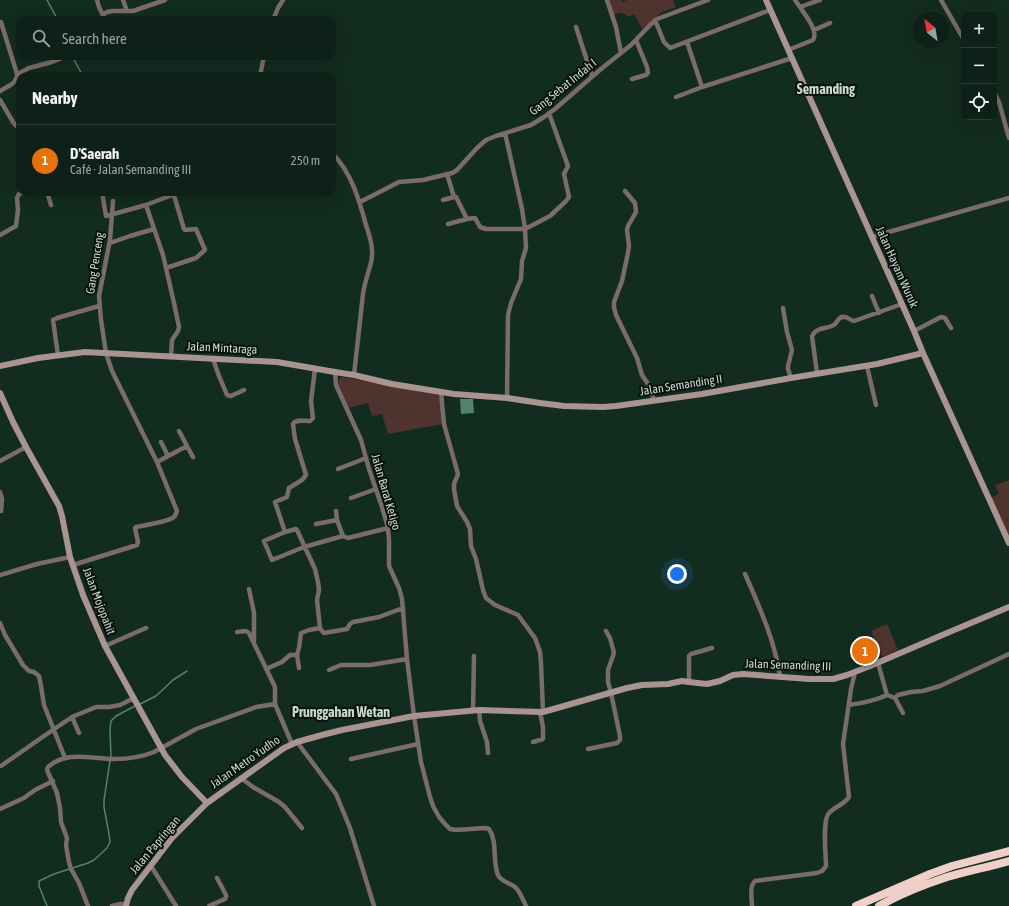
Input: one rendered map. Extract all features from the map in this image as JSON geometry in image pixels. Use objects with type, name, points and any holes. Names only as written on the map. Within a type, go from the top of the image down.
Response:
[{"type":"highway","points":[[856,906],[952,866],[1009,852]]},
{"type":"highway","points":[[879,906],[925,884],[1009,861]]},
{"type":"street","points":[[97,0],[101,16]]},
{"type":"street","points":[[123,0],[127,11]]},
{"type":"street","points":[[104,16],[107,12],[133,11],[165,0]]},
{"type":"street","points":[[275,16],[283,0]]},
{"type":"street","points":[[607,0],[616,28],[621,53]]},
{"type":"street","name":"Gang Sebat Indah I","points":[[360,202],[399,182],[423,180],[447,174],[456,170],[482,143],[492,137],[531,125],[549,113],[636,40],[655,20],[708,0]]},
{"type":"street","name":"Jalan Hayam Wuruk","points":[[766,0],[1009,544]]},
{"type":"street","points":[[788,50],[813,40],[815,37],[814,30],[795,0]]},
{"type":"street","points":[[800,7],[820,0]]},
{"type":"street","points":[[947,0],[941,1],[961,35]]},
{"type":"street","points":[[655,20],[664,42],[670,48],[770,10]]},
{"type":"street","points":[[1,22],[16,72]]},
{"type":"street","points":[[814,30],[830,23]]},
{"type":"street","points":[[576,27],[592,76]]},
{"type":"street","points":[[632,79],[648,73],[636,40]]},
{"type":"street","points":[[687,42],[702,87]]},
{"type":"street","points":[[676,97],[792,58]]},
{"type":"street","points":[[21,72],[29,68],[57,60]]},
{"type":"street","points":[[261,72],[263,60]]},
{"type":"street","points":[[0,90],[14,83],[16,77]]},
{"type":"street","points":[[997,98],[1009,138]]},
{"type":"street","points":[[0,100],[16,125]]},
{"type":"street","points":[[448,224],[476,218],[480,227],[486,229],[525,229],[550,216],[566,201],[569,197],[564,174],[568,166],[549,113]]},
{"type":"street","points":[[506,133],[522,209],[526,248],[522,261],[521,280],[511,303],[508,315],[507,398]]},
{"type":"street","points":[[336,158],[346,171],[360,202],[370,241],[372,256],[363,294],[354,375]]},
{"type":"street","points":[[447,174],[454,197],[456,197],[467,219]]},
{"type":"street","points":[[626,191],[635,203],[636,212],[627,230],[628,253],[622,281],[614,302],[614,307],[618,319],[637,358],[642,375],[652,390],[654,401]]},
{"type":"street","points":[[0,235],[16,225],[18,196]]},
{"type":"street","points":[[48,196],[51,205]]},
{"type":"street","points":[[103,196],[106,216],[146,205],[167,196]]},
{"type":"street","points":[[166,268],[196,258],[205,250],[196,229],[184,229],[175,196]]},
{"type":"street","points":[[443,200],[454,197]]},
{"type":"street","points":[[871,237],[1009,198]]},
{"type":"street","name":"Gang Penceng","points":[[74,565],[137,545],[136,527],[173,518],[177,511],[157,462],[114,376],[106,353],[99,306],[99,296],[110,243],[113,201]]},
{"type":"street","points":[[146,205],[166,268],[179,327],[172,340],[170,356]]},
{"type":"street","points":[[110,243],[154,229]]},
{"type":"street","points":[[872,296],[879,313]]},
{"type":"street","points":[[817,374],[812,336],[814,333],[821,328],[834,325],[837,320],[842,317],[846,317],[854,322],[902,304]]},
{"type":"street","points":[[58,355],[53,322],[54,319],[99,306]]},
{"type":"street","points":[[783,308],[792,350],[788,366],[791,378]]},
{"type":"street","points":[[914,331],[942,317],[945,318],[951,328]]},
{"type":"street","name":"Jalan Mintaraga","points":[[0,366],[38,358],[84,352],[277,362],[441,392]]},
{"type":"street","name":"Jalan Semanding II","points":[[441,392],[507,398],[556,405],[588,407],[616,406],[715,392],[867,366],[922,352]]},
{"type":"street","points":[[213,359],[227,395],[231,396],[244,390]]},
{"type":"street","points":[[867,366],[876,405]]},
{"type":"street","points":[[285,532],[276,502],[287,497],[289,488],[302,480],[306,475],[294,439],[292,424],[296,421],[309,421],[313,418],[311,401],[315,369]]},
{"type":"street","name":"Jalan Barat Ketigo","points":[[335,372],[336,385],[360,436],[388,528],[389,566],[400,591],[418,744],[424,775],[433,806],[448,828],[454,830],[489,829],[493,840],[498,876],[516,888],[526,906]]},
{"type":"street","name":"Jalan Mojopahit","points":[[0,392],[13,422],[59,506],[70,557],[105,646],[160,748],[182,777],[207,803]]},
{"type":"street","points":[[441,392],[444,424],[458,474],[454,484],[457,506],[470,529],[471,546],[476,559],[486,598],[495,605],[518,615],[535,638],[540,652],[541,712],[544,738],[543,740],[534,742]]},
{"type":"street","points":[[179,431],[193,457]]},
{"type":"street","points":[[161,442],[168,456]]},
{"type":"street","points":[[157,462],[187,446]]},
{"type":"street","points":[[0,461],[26,447]]},
{"type":"street","points":[[338,470],[366,458]]},
{"type":"street","points":[[351,498],[376,489]]},
{"type":"street","points":[[0,492],[2,499],[1,511]]},
{"type":"street","points":[[336,511],[337,520],[343,536]]},
{"type":"street","points":[[316,524],[337,520]]},
{"type":"street","points":[[388,528],[350,538],[343,536],[304,547],[272,560],[264,541],[285,532],[294,529],[297,530],[304,547],[315,569],[319,590],[317,600],[320,628],[324,633],[347,629],[353,622],[380,616],[403,608]]},
{"type":"street","points":[[0,575],[26,566],[70,557]]},
{"type":"street","points":[[745,574],[770,636],[777,659],[780,676]]},
{"type":"street","points":[[249,589],[254,613],[254,643]]},
{"type":"street","name":"Jalan Semanding III","points":[[414,716],[476,711],[541,712],[642,686],[668,684],[682,680],[707,684],[720,681],[733,675],[743,674],[820,680],[833,679],[878,663],[1009,607]]},
{"type":"street","points":[[0,623],[5,635],[23,665],[39,676],[42,686],[44,705],[65,758]]},
{"type":"street","points":[[105,646],[146,628]]},
{"type":"street","points":[[299,668],[297,655],[300,648],[302,633],[320,628]]},
{"type":"street","points":[[588,749],[617,743],[620,740],[607,673],[614,654],[610,638],[606,631]]},
{"type":"street","points":[[238,632],[248,632],[254,643],[275,687],[275,704],[294,743],[336,794],[350,828],[374,906]]},
{"type":"street","points":[[689,682],[689,656],[691,654],[712,648]]},
{"type":"street","points":[[894,698],[898,695],[923,691],[940,686],[1009,654]]},
{"type":"street","points":[[266,669],[282,662],[290,655],[297,655]]},
{"type":"street","points":[[474,656],[476,711],[487,742],[488,753]]},
{"type":"street","points":[[329,670],[341,665],[370,665],[407,660]]},
{"type":"street","points":[[878,663],[887,695]]},
{"type":"street","points":[[752,906],[752,884],[755,881],[817,873],[822,871],[826,866],[825,832],[827,815],[849,797],[843,744],[855,672]]},
{"type":"street","points":[[887,695],[896,700],[903,713]]},
{"type":"street","points":[[849,705],[867,703],[878,700],[887,695]]},
{"type":"street","points":[[2,766],[72,717],[96,707],[115,707],[134,698]]},
{"type":"street","points":[[88,906],[81,887],[71,869],[66,845],[67,838],[61,822],[57,793],[48,767],[65,758],[73,756],[115,759],[140,757],[154,752],[196,729],[256,707],[275,704]]},
{"type":"street","name":"Jalan Metro Yudho","points":[[207,803],[284,748],[294,743],[342,730],[414,716]]},
{"type":"street","points":[[72,717],[79,733]]},
{"type":"street","points":[[351,759],[418,744]]},
{"type":"street","points":[[241,778],[285,806],[302,828]]},
{"type":"street","points":[[0,809],[24,798],[53,780]]},
{"type":"street","name":"Jalan Papringan","points":[[126,905],[130,894],[172,838],[207,803]]},
{"type":"street","points":[[151,866],[176,906]]},
{"type":"street","points":[[209,906],[226,898],[226,895],[217,878]]},
{"type":"street","points":[[112,906],[120,904],[126,905]]},
{"type":"shaded area","points":[[607,0],[622,0],[622,2],[627,0],[673,0],[676,7],[662,12],[642,29],[634,14],[628,17],[620,13],[612,16]]},
{"type":"shaded area","points":[[342,377],[440,393],[443,424],[388,434],[382,414],[372,416],[368,403],[348,408],[338,385],[340,378]]},
{"type":"shaded area","points":[[460,399],[473,399],[474,413],[461,414]]},
{"type":"shaded area","points":[[1009,480],[1009,539],[990,498],[999,494],[995,485]]},
{"type":"shaded area","points":[[887,624],[898,650],[882,657],[871,631]]},
{"type":"shaded area","points":[[874,639],[879,652],[871,656],[865,643]]},
{"type":"waterway","points":[[47,0],[56,16]]},
{"type":"waterway","points":[[74,60],[81,72]]},
{"type":"waterway","points":[[138,705],[156,696],[173,680],[187,671]]},
{"type":"waterway","points":[[111,757],[111,721],[116,716],[135,706]]},
{"type":"waterway","points":[[47,906],[39,886],[39,881],[94,860],[107,848],[110,842],[104,807],[110,761]]},
{"type":"place","name":"D'Saerah","points":[[865,651]]},
{"type":"district","name":"Semanding","points":[[826,89]]},
{"type":"district","name":"Prunggahan Wetan","points":[[341,712]]}]
